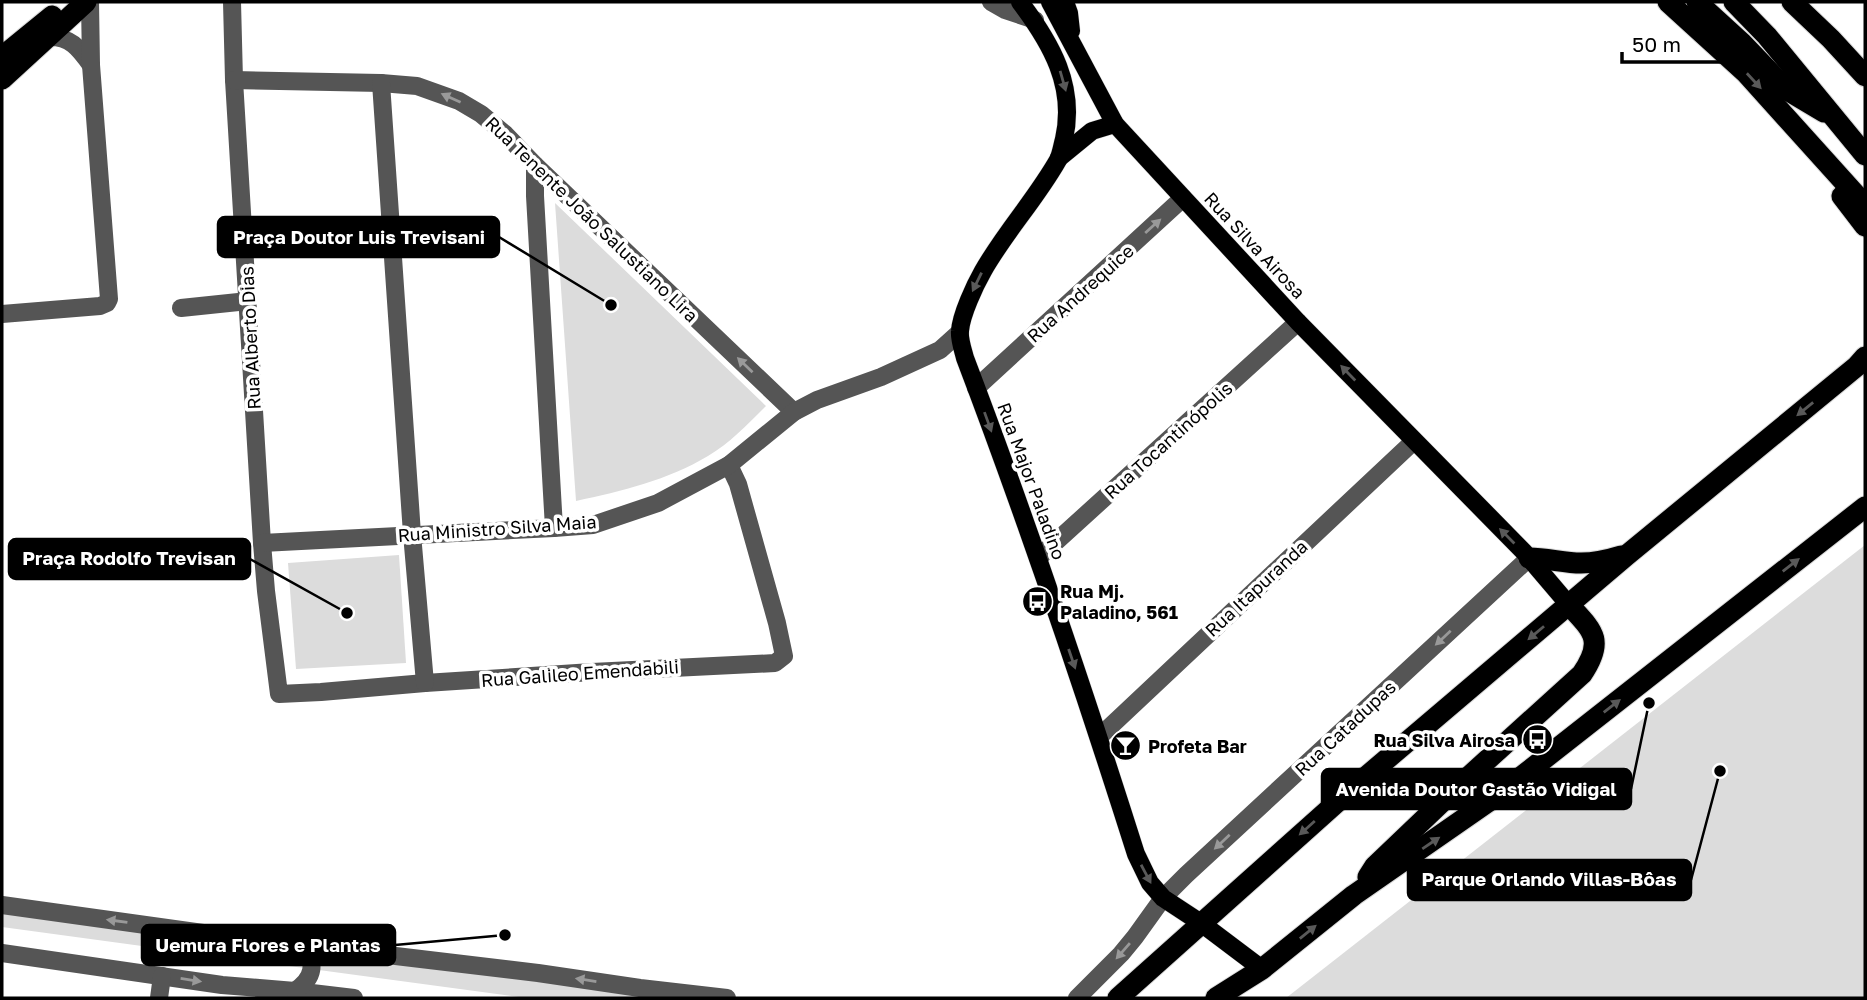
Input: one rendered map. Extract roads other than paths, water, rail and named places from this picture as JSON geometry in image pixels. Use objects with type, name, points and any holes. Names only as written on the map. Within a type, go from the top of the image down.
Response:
[{"type":"highway","points":[[2,57],[69,2]]},
{"type":"highway","points":[[2,79],[88,2]]},
{"type":"highway","points":[[1668,2],[1746,73],[1865,205]]},
{"type":"highway","points":[[1697,2],[1742,43],[1787,90],[1837,120]]},
{"type":"highway","points":[[1734,2],[1767,36],[1865,155]]},
{"type":"highway","points":[[1792,2],[1865,76]]},
{"type":"highway","points":[[1833,168],[1843,200],[1865,226]]},
{"type":"highway","points":[[1118,998],[1353,786],[1865,357]]},
{"type":"highway","points":[[1226,995],[1354,895],[1498,795],[1865,507]]},
{"type":"highway","points":[[1529,558],[1580,563],[1627,555]]},
{"type":"highway","points":[[1354,895],[1375,866],[1583,674],[1592,656],[1594,638],[1587,625],[1569,605]]},
{"type":"main road","name":"Rua Major Paladino","points":[[1020,2],[1035,20],[1064,81],[1068,104],[1067,125],[1059,158],[991,256],[974,288],[960,332],[964,358],[1038,558],[1136,854],[1150,883],[1163,898],[1262,969]]},
{"type":"main road","points":[[1050,2],[1115,124],[1092,131],[1059,158]]},
{"type":"main road","points":[[1065,2],[1073,45]]},
{"type":"main road","name":"Rua Silva Airosa","points":[[1115,124],[1298,322],[1529,558],[1569,605]]},
{"type":"street","points":[[2,314],[100,306],[108,302],[88,2]]},
{"type":"street","name":"Rua Alberto Dias","points":[[232,2],[234,80],[266,591]]},
{"type":"street","points":[[990,2],[1035,20]]},
{"type":"street","points":[[48,37],[57,36],[73,43],[91,65]]},
{"type":"street","name":"Rua Tenente João Salustiano Lira","points":[[234,80],[417,86],[459,101],[481,114],[794,412]]},
{"type":"street","points":[[380,83],[425,683]]},
{"type":"street","points":[[536,165],[535,197],[554,528]]},
{"type":"street","name":"Rua Andrequice","points":[[976,388],[1183,198]]},
{"type":"street","points":[[181,308],[248,301]]},
{"type":"street","name":"Rua Tocantinópolis","points":[[1038,558],[1298,322]]},
{"type":"street","name":"Rua Ministro Silva Maia","points":[[262,543],[554,528],[593,525],[623,516],[659,503],[729,465],[794,412],[940,350],[960,332]]},
{"type":"street","points":[[940,350],[964,358]]},
{"type":"street","name":"Rua Itapuranda","points":[[1099,737],[1414,441]]},
{"type":"street","name":"Rua Galileo Emendabili","points":[[266,591],[279,694],[663,667],[775,663],[784,656],[777,623],[738,484],[729,465]]},
{"type":"street","name":"Rua Catadupas","points":[[1077,998],[1121,954],[1163,898],[1206,856],[1529,558]]},
{"type":"street","points":[[2,905],[727,998]]},
{"type":"street","points":[[295,991],[304,985],[312,964],[309,953],[302,944]]},
{"type":"street","points":[[2,953],[222,985],[354,998]]},
{"type":"street","points":[[159,998],[162,976]]},
{"type":"street","points":[[620,998],[629,990],[640,988]]},
{"type":"place","name":"Praça Doutor Luis Trevisani","points":[[611,305]]},
{"type":"place","name":"Rua Mj. Paladino, 561","points":[[1037,601]]},
{"type":"place","name":"Praça Rodolfo Trevisan","points":[[347,613]]},
{"type":"place","name":"Avenida Doutor Gastão Vidigal","points":[[1649,703]]},
{"type":"place","name":"Rua Silva Airosa","points":[[1538,740]]},
{"type":"place","name":"Profeta Bar","points":[[1125,746]]},
{"type":"place","name":"Parque Orlando Villas-Bôas","points":[[1720,771]]},
{"type":"place","name":"Uemura Flores e Plantas","points":[[505,935]]}]
